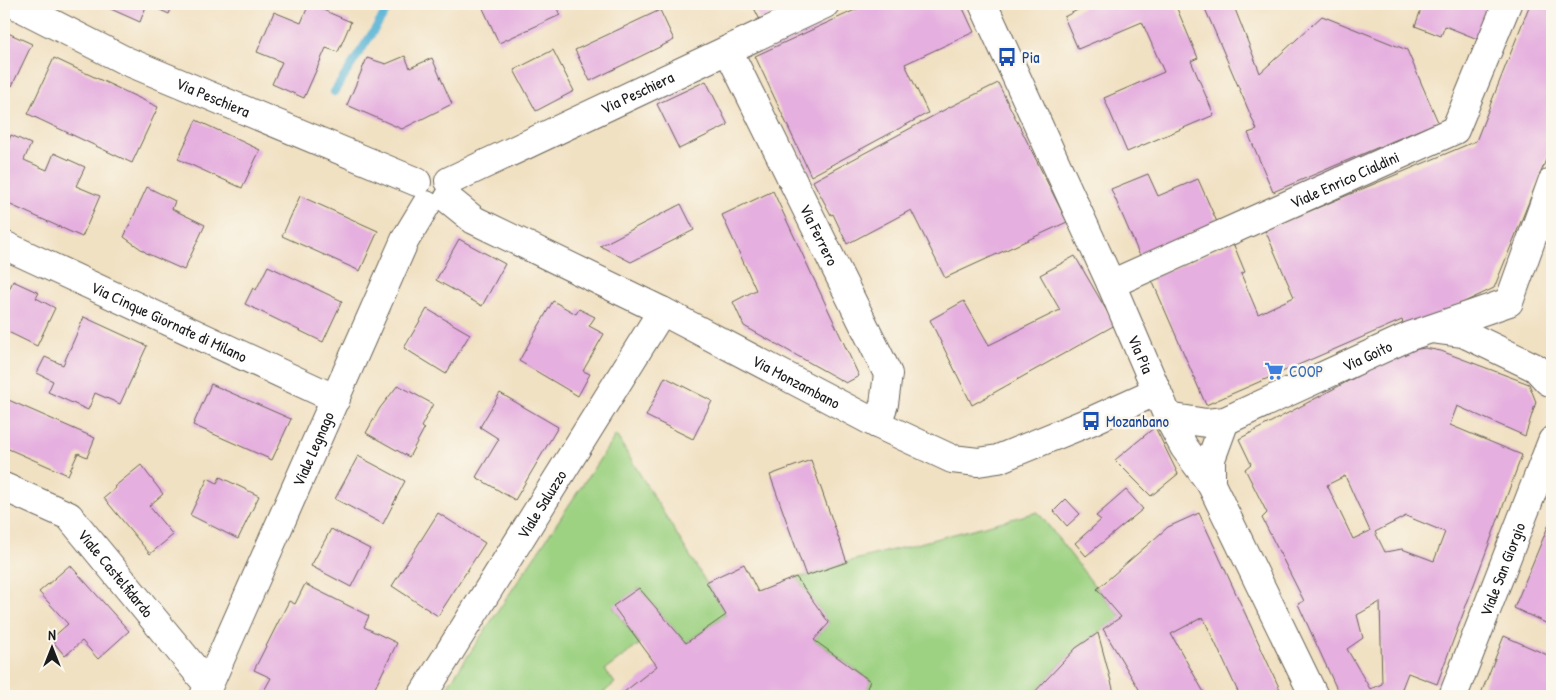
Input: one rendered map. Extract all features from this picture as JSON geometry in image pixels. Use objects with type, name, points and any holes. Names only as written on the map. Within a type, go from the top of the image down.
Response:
[{"type":"street","name":"Via Peschiera","points":[[14,4],[124,60],[435,192],[825,4]]},
{"type":"street","name":"Via Pia","points":[[983,4],[1111,284],[1168,417],[1184,447],[1211,484],[1314,696]]},
{"type":"street","name":"Viale Enrico Cialdini","points":[[1111,284],[1455,130],[1507,4]]},
{"type":"street","name":"Via Ferrero","points":[[728,50],[888,374],[884,404],[877,424]]},
{"type":"street","name":"Via Goito","points":[[1168,417],[1206,423],[1225,421],[1428,329],[1509,302],[1552,182]]},
{"type":"street","name":"Via Monzambano","points":[[435,192],[474,220],[662,311],[877,424],[952,459],[978,462],[998,459],[1091,421],[1157,390]]},
{"type":"street","name":"Viale Legnago","points":[[206,691],[405,240],[435,192]]},
{"type":"street","name":"Via Cinque Giornate di Milano","points":[[4,245],[336,399]]},
{"type":"street","name":"Viale Saluzzo","points":[[422,696],[662,311]]},
{"type":"street","points":[[1428,329],[1464,333],[1536,368],[1552,383]]},
{"type":"street","points":[[1211,484],[1210,460],[1225,421]]},
{"type":"street","name":"Viale San Giorgio","points":[[1453,696],[1552,441]]},
{"type":"street","name":"Viale Castelfidardo","points":[[4,487],[70,516],[206,691]]},
{"type":"green space","points":[[616,435],[726,615],[686,643],[639,588],[613,607],[640,644],[605,670],[615,683],[599,696],[441,696]]},
{"type":"green space","points":[[1038,512],[1121,617],[1076,648],[1031,696],[879,696],[867,688],[870,680],[814,640],[829,623],[796,577],[806,576],[847,562]]},
{"type":"building","points":[[105,4],[147,4],[140,22],[104,6]]},
{"type":"building","points":[[147,4],[173,4],[169,14]]},
{"type":"building","points":[[309,4],[351,22],[338,52],[326,48],[304,98],[272,84],[282,62],[257,52],[274,12],[301,23]]},
{"type":"building","points":[[368,4],[383,4],[379,9]]},
{"type":"building","points":[[481,4],[555,4],[560,15],[499,43]]},
{"type":"building","points":[[752,4],[793,4],[760,20]]},
{"type":"building","points":[[868,4],[961,4],[974,32],[905,64],[928,113],[811,176],[755,56]]},
{"type":"building","points":[[1089,4],[1175,4],[1198,58],[1191,61],[1214,115],[1127,152],[1104,98],[1164,72],[1142,22],[1078,49],[1064,17]]},
{"type":"building","points":[[1203,4],[1233,4],[1260,73],[1322,16],[1407,50],[1438,122],[1273,192],[1248,133],[1257,130]]},
{"type":"building","points":[[1423,4],[1494,4],[1480,40],[1445,26],[1441,36],[1415,26]]},
{"type":"building","points":[[1530,4],[1552,4],[1552,145],[1494,288],[1424,321],[1404,326],[1402,320],[1206,405],[1151,278],[1233,243],[1245,272],[1241,274],[1258,314],[1294,297],[1265,230],[1476,141]]},
{"type":"building","points":[[660,10],[674,40],[590,81],[575,50]]},
{"type":"building","points":[[8,33],[32,44],[12,86],[4,82],[4,38]]},
{"type":"building","points":[[553,50],[574,91],[536,111],[514,70]]},
{"type":"building","points":[[405,56],[410,68],[432,58],[452,104],[402,129],[347,105],[367,58],[386,64]]},
{"type":"building","points":[[54,58],[158,107],[132,163],[28,114]]},
{"type":"building","points":[[706,81],[728,125],[679,149],[657,104]]},
{"type":"building","points":[[998,83],[1067,222],[945,278],[911,210],[847,244],[833,214],[831,215],[813,181]]},
{"type":"building","points":[[196,120],[260,150],[242,188],[178,159]]},
{"type":"building","points":[[11,135],[31,144],[24,160],[47,170],[54,153],[85,167],[76,186],[100,196],[82,237],[4,202],[4,152]]},
{"type":"building","points":[[1148,174],[1158,196],[1198,179],[1217,222],[1140,256],[1111,189]]},
{"type":"building","points":[[147,187],[175,201],[172,209],[205,225],[184,270],[148,254],[124,237]]},
{"type":"building","points":[[773,191],[859,376],[846,383],[744,326],[733,302],[756,290],[722,215]]},
{"type":"building","points":[[300,196],[378,231],[360,271],[282,236]]},
{"type":"building","points":[[681,204],[694,230],[631,262],[600,246]]},
{"type":"building","points":[[459,239],[505,264],[482,306],[436,280]]},
{"type":"building","points":[[1075,256],[1115,325],[972,405],[930,320],[964,301],[989,345],[1060,310],[1040,275]]},
{"type":"building","points":[[268,266],[342,301],[323,342],[245,304],[253,288],[256,290]]},
{"type":"building","points":[[13,281],[39,293],[36,298],[55,308],[37,346],[4,330],[4,301]]},
{"type":"building","points":[[553,301],[576,314],[579,309],[595,317],[589,326],[604,334],[583,371],[590,374],[578,396],[519,361]]},
{"type":"building","points":[[427,309],[470,334],[446,374],[404,348]]},
{"type":"building","points":[[84,317],[147,346],[120,404],[95,393],[88,410],[48,392],[53,381],[37,373],[45,357],[63,365]]},
{"type":"building","points":[[1425,348],[1441,351],[1529,384],[1536,402],[1525,436],[1457,406],[1450,425],[1522,455],[1437,684],[1408,673],[1401,691],[1415,696],[1340,696],[1298,604],[1304,601],[1262,518],[1267,513],[1245,469],[1251,464],[1239,439],[1405,351]],"holes":[[[1345,476],[1370,531],[1353,539],[1327,485]],[[1406,516],[1445,532],[1434,561],[1402,549],[1385,552],[1375,532]],[[1380,602],[1382,684],[1370,689],[1347,649],[1363,638],[1357,615]]]},
{"type":"building","points":[[665,377],[712,401],[693,439],[646,416]]},
{"type":"building","points":[[211,384],[291,419],[272,460],[193,425]]},
{"type":"building","points":[[398,385],[433,404],[421,427],[424,429],[409,457],[366,433],[380,408]]},
{"type":"building","points":[[500,393],[558,427],[515,500],[476,477],[499,439],[480,427]]},
{"type":"building","points":[[4,398],[95,438],[87,457],[78,453],[68,475],[4,447]]},
{"type":"building","points":[[1155,427],[1178,474],[1151,496],[1115,460]]},
{"type":"building","points":[[358,456],[405,481],[383,524],[335,499]]},
{"type":"building","points":[[811,460],[847,562],[806,576],[770,475]]},
{"type":"building","points":[[141,465],[163,494],[149,506],[173,535],[150,554],[104,498],[116,488],[114,487]]},
{"type":"building","points":[[220,477],[259,496],[238,539],[190,515],[208,478],[217,483]]},
{"type":"building","points":[[1126,490],[1143,509],[1086,556],[1075,543],[1101,520],[1096,516]]},
{"type":"building","points":[[1066,499],[1080,514],[1067,526],[1054,511]]},
{"type":"building","points":[[438,513],[485,543],[438,616],[392,586]]},
{"type":"building","points":[[1199,513],[1283,696],[1240,696],[1203,617],[1171,634],[1206,696],[1143,696],[1103,629],[1121,617],[1097,589],[1168,527]]},
{"type":"building","points":[[1552,517],[1552,626],[1514,608]]},
{"type":"building","points":[[331,529],[370,549],[351,587],[311,566]]},
{"type":"building","points":[[744,564],[758,592],[796,577],[829,623],[814,640],[870,681],[867,688],[879,696],[619,696],[657,666],[613,606],[639,588],[686,643],[726,615],[706,582]]},
{"type":"building","points":[[70,565],[129,631],[98,659],[82,641],[65,656],[51,639],[68,624],[39,592]]},
{"type":"building","points":[[305,584],[369,616],[364,627],[397,643],[371,696],[261,696],[271,678],[254,670],[289,601],[295,604]]},
{"type":"building","points":[[1098,633],[1115,696],[1031,696],[1076,648]]},
{"type":"building","points":[[1504,636],[1552,657],[1552,696],[1480,696]]},
{"type":"waterway","points":[[334,92],[391,4]]},
{"type":"place","name":"Pia","points":[[1007,57]]},
{"type":"place","name":"COOP","points":[[1274,371]]},
{"type":"place","name":"Mozanbano","points":[[1091,421]]}]
